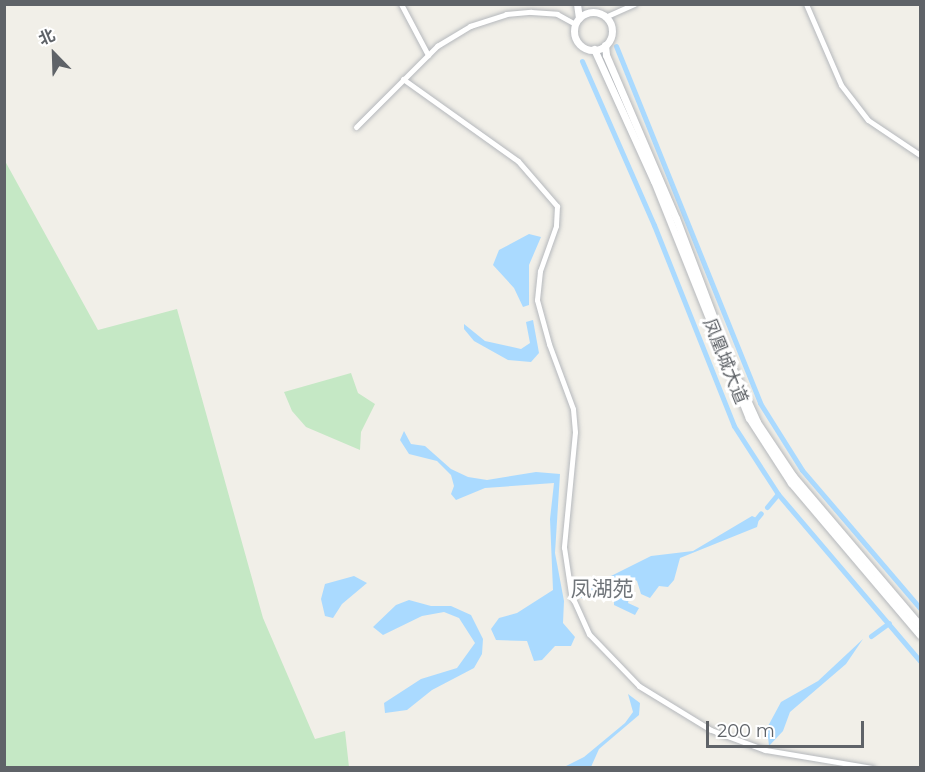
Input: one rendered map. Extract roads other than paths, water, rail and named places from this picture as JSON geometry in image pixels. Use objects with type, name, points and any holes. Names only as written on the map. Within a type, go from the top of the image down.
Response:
[{"type":"main road","points":[[577,4],[577,42],[594,50],[605,45],[612,27],[605,16],[592,12],[585,4]]},
{"type":"main road","points":[[577,21],[592,12]]},
{"type":"main road","name":"凤凰城大道","points":[[605,45],[606,55],[676,218],[750,408],[793,476],[921,625]]},
{"type":"main road","name":"凤凰城大道","points":[[594,50],[654,181],[748,418],[791,483],[921,635]]},
{"type":"street","points":[[401,4],[428,55]]},
{"type":"street","points":[[605,16],[634,4]]},
{"type":"street","points":[[806,4],[841,85],[868,120],[921,155]]},
{"type":"street","points":[[356,127],[428,55],[470,26],[506,14],[550,13],[577,21]]},
{"type":"street","points":[[403,79],[518,160],[557,206],[556,226],[540,271],[537,300],[545,333],[573,409],[575,432],[564,547],[571,594],[589,634],[639,686],[711,730],[765,750],[872,768]]},
{"type":"water","points":[[529,234],[541,237],[529,265],[529,305],[523,307],[514,288],[493,265],[499,250]]},
{"type":"water","points":[[533,320],[539,353],[531,362],[508,360],[474,341],[464,329],[464,324],[485,341],[521,349],[530,343],[526,322]]},
{"type":"water","points":[[404,431],[411,444],[425,446],[451,469],[468,477],[487,480],[536,472],[560,474],[555,553],[564,601],[563,623],[575,637],[571,646],[555,646],[542,660],[534,661],[527,641],[496,640],[491,629],[499,618],[517,613],[553,590],[550,519],[554,483],[485,488],[456,500],[451,494],[454,486],[451,475],[437,461],[409,454],[400,440]]},
{"type":"water","points":[[752,516],[759,519],[757,527],[680,558],[674,580],[668,587],[659,586],[650,598],[641,594],[637,581],[629,576],[619,578],[595,596],[581,598],[578,581],[595,584],[651,556],[693,551]]},
{"type":"water","points":[[354,576],[367,583],[342,604],[333,618],[325,616],[321,599],[325,584]]},
{"type":"water","points":[[624,589],[630,594],[628,603],[639,608],[635,615],[614,605],[614,594]]},
{"type":"water","points":[[409,600],[431,606],[451,606],[471,615],[483,639],[482,654],[474,668],[432,690],[407,710],[385,713],[384,703],[421,679],[457,668],[475,643],[459,618],[444,612],[422,616],[383,635],[373,627],[396,605]]},
{"type":"water","points":[[863,639],[846,664],[790,712],[783,731],[769,746],[767,728],[781,702],[818,681]]},
{"type":"water","points":[[628,694],[640,703],[639,715],[599,749],[591,767],[564,767],[584,757],[625,723],[633,712]]},
{"type":"waterway","points":[[616,46],[760,403],[802,470],[920,608]]},
{"type":"waterway","points":[[582,61],[654,225],[734,426],[778,494],[920,661]]},
{"type":"waterway","points":[[767,507],[778,494]]},
{"type":"waterway","points":[[757,518],[761,513]]},
{"type":"waterway","points":[[871,636],[889,623]]},
{"type":"district","name":"凤湖苑","points":[[602,589]]}]
